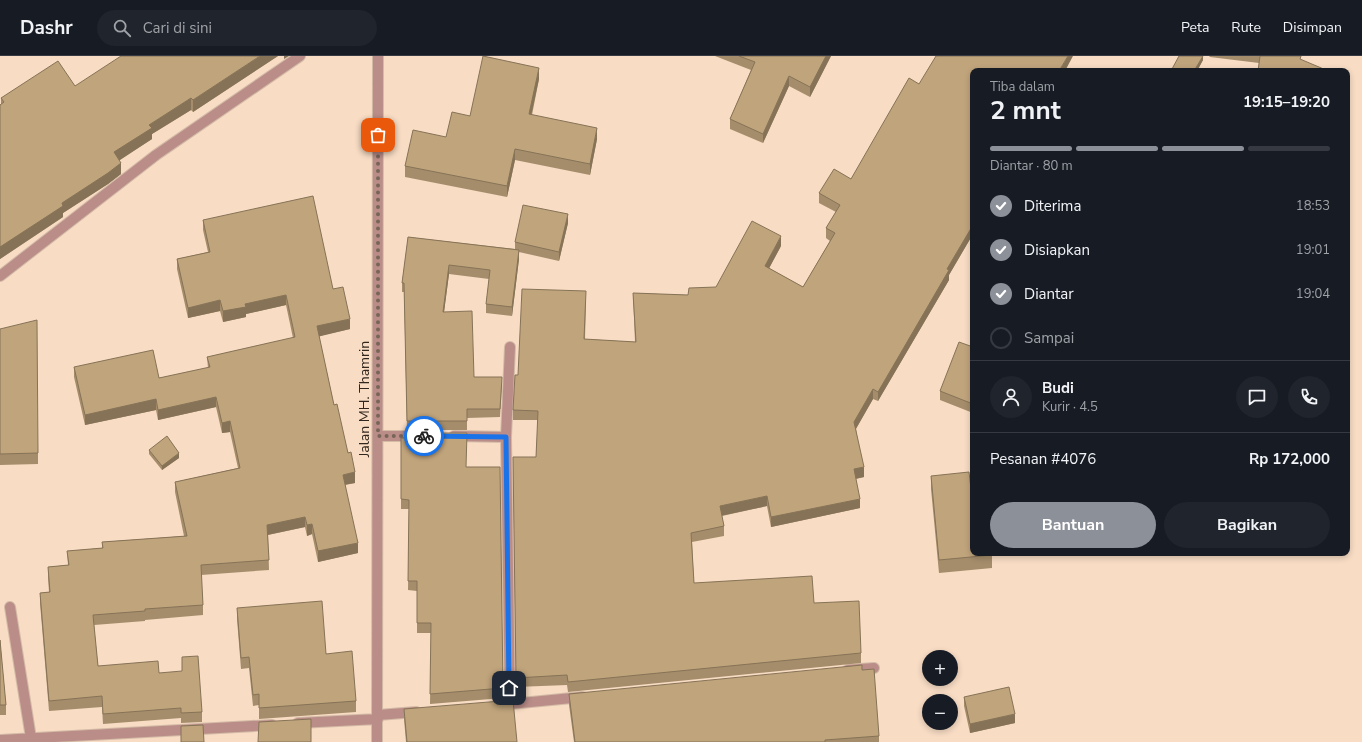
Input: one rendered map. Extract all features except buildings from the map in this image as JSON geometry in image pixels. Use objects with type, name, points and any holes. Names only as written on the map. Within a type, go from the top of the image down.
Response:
[{"type":"street","points":[[0,276],[156,155],[300,56]]},
{"type":"street","name":"Jalan MH. Thamrin","points":[[378,56],[378,742]]},
{"type":"street","points":[[510,347],[506,437],[510,704]]},
{"type":"street","points":[[378,436],[431,436]]},
{"type":"street","points":[[446,436],[506,437]]},
{"type":"street","points":[[10,607],[31,738]]},
{"type":"street","points":[[835,672],[874,668]]},
{"type":"street","points":[[486,706],[589,696]]},
{"type":"street","points":[[0,740],[287,724],[378,717],[424,711]]},
{"type":"way so far","points":[[378,135],[378,436],[424,436]]},
{"type":"route","points":[[424,436],[506,437],[509,688]]}]
